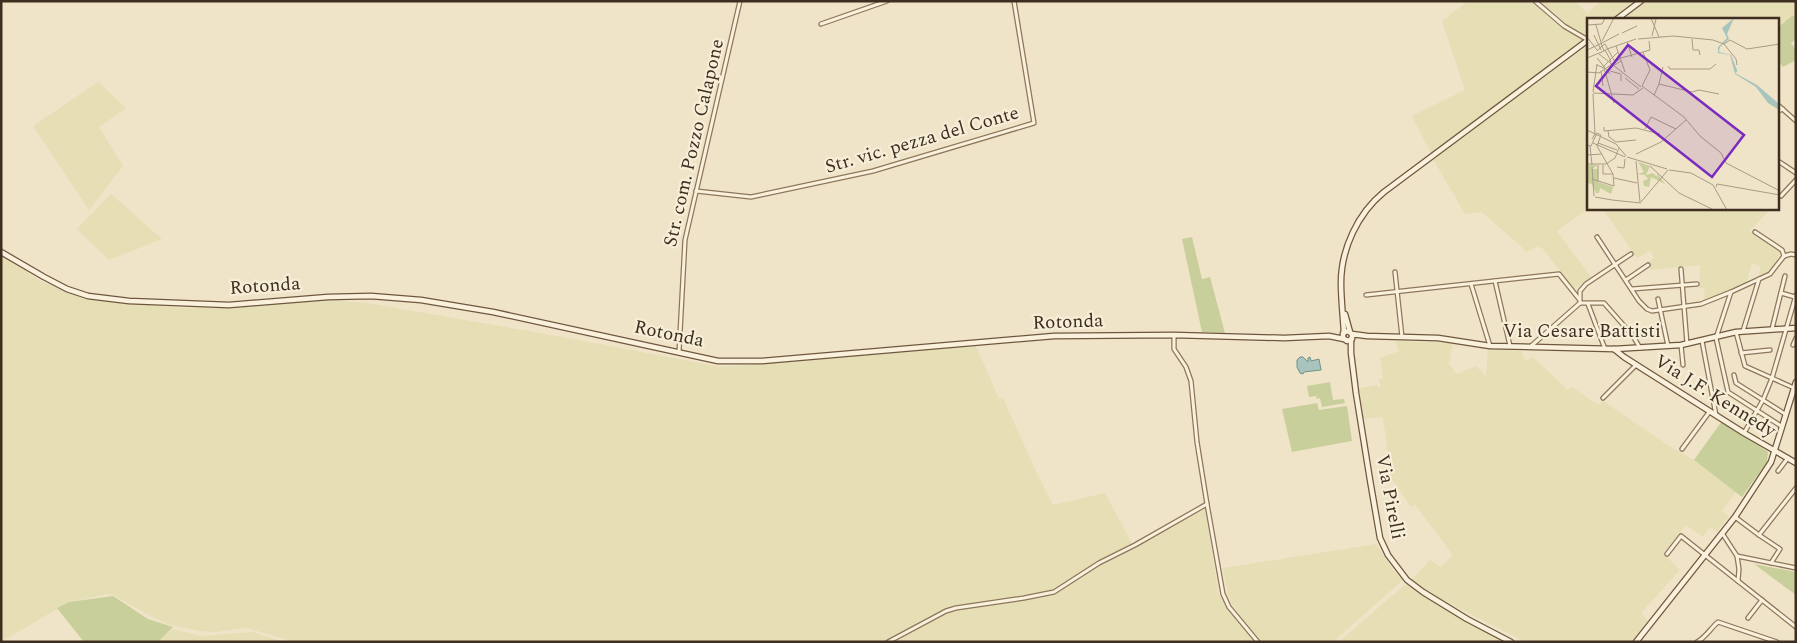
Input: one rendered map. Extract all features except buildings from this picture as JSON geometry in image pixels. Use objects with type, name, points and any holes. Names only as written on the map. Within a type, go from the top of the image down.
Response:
[{"type":"main road","points":[[1618,18],[1641,1]]},
{"type":"main road","points":[[1344,340],[1341,281],[1346,252],[1356,226],[1370,205],[1384,192],[1587,41]]},
{"type":"main road","name":"Rotonda","points":[[1,252],[67,289],[88,296],[129,301],[230,305],[337,296],[371,296],[421,300],[493,312],[718,361],[762,361],[1041,337],[1174,335],[1284,338],[1329,336],[1344,340],[1351,336]]},
{"type":"main road","name":"Via Pirelli","points":[[1343,310],[1351,336],[1351,353],[1380,538],[1388,555],[1407,580],[1423,592],[1467,619],[1511,642]]},
{"type":"main road","name":"Via Cesare Battisti","points":[[1351,336],[1438,338],[1490,346],[1530,348],[1614,349],[1668,347],[1716,338],[1736,332],[1796,328]]},
{"type":"main road","points":[[1329,336],[1344,333],[1351,336]]},
{"type":"main road","name":"Via Pirelli","points":[[1344,340],[1351,353]]},
{"type":"main road","name":"Via J.F. Kennedy","points":[[1614,349],[1716,416],[1796,463]]},
{"type":"main road","points":[[1636,642],[1735,517],[1771,462],[1776,451],[1781,426],[1795,385]]},
{"type":"street","name":"Str. com. Pozzo Calapone","points":[[679,352],[683,257],[687,226],[740,1]]},
{"type":"street","points":[[821,24],[887,1]]},
{"type":"street","name":"Str. vic. pezza del Conte","points":[[696,191],[751,198],[873,171],[1034,123],[1014,1]]},
{"type":"street","points":[[1535,1],[1564,26],[1587,39]]},
{"type":"street","points":[[1780,107],[1796,121]]},
{"type":"street","points":[[1792,118],[1796,114]]},
{"type":"street","points":[[1780,162],[1796,173]]},
{"type":"street","points":[[1781,196],[1796,180]]},
{"type":"street","points":[[1755,232],[1782,250],[1784,256]]},
{"type":"street","points":[[1597,237],[1632,290],[1647,310],[1652,311],[1701,304],[1773,272],[1784,256],[1796,255]]},
{"type":"street","points":[[1580,303],[1580,292],[1586,284],[1631,254]]},
{"type":"street","points":[[1626,280],[1648,265]]},
{"type":"street","points":[[1681,269],[1687,344]]},
{"type":"street","points":[[1395,272],[1402,337]]},
{"type":"street","points":[[1366,295],[1559,274],[1579,299]]},
{"type":"street","points":[[1772,329],[1785,276]]},
{"type":"street","points":[[1743,331],[1759,279]]},
{"type":"street","points":[[1495,281],[1510,347]]},
{"type":"street","points":[[1471,284],[1490,346]]},
{"type":"street","points":[[1632,290],[1697,284]]},
{"type":"street","points":[[1731,292],[1716,338],[1728,392],[1781,426]]},
{"type":"street","points":[[1744,433],[1763,400],[1772,378],[1795,296],[1781,293]]},
{"type":"street","points":[[1658,299],[1668,347]]},
{"type":"street","points":[[1530,348],[1580,303],[1604,304],[1633,336],[1640,348]]},
{"type":"street","points":[[1588,304],[1605,348]]},
{"type":"street","points":[[1736,332],[1745,366],[1772,378],[1795,385]]},
{"type":"street","points":[[1174,335],[1174,349],[1186,367],[1191,381],[1197,442],[1223,594],[1229,607],[1258,642]]},
{"type":"street","points":[[1793,345],[1796,338]]},
{"type":"street","points":[[1702,341],[1716,416]]},
{"type":"street","points":[[1681,345],[1683,365]]},
{"type":"street","points":[[1741,353],[1770,350]]},
{"type":"street","points":[[1603,398],[1636,365]]},
{"type":"street","points":[[1734,375],[1736,383],[1785,414]]},
{"type":"street","points":[[1682,449],[1710,411]]},
{"type":"street","points":[[1778,471],[1788,458]]},
{"type":"street","points":[[1759,534],[1796,488]]},
{"type":"street","points":[[888,642],[951,609],[1054,592],[1099,563],[1207,504]]},
{"type":"street","points":[[1735,517],[1780,549],[1771,563]]},
{"type":"street","points":[[1722,533],[1737,556],[1738,580]]},
{"type":"street","points":[[1667,554],[1681,536],[1796,627]]},
{"type":"street","points":[[1737,556],[1796,568]]},
{"type":"street","points":[[1748,618],[1762,600]]},
{"type":"street","points":[[1697,642],[1704,638],[1718,622],[1776,642]]},
{"type":"shaded area","points":[[1468,1],[1575,1],[1587,13],[1601,1],[1636,1],[1613,18],[1587,18],[1587,38],[1431,153],[1412,116],[1465,90],[1442,21]]},
{"type":"shaded area","points":[[1647,1],[1796,1],[1796,12],[1780,24],[1780,18],[1624,18]]},
{"type":"shaded area","points":[[1587,46],[1587,210],[1557,231],[1591,277],[1574,289],[1542,248],[1536,247],[1527,252],[1482,212],[1465,214],[1433,159]]},
{"type":"shaded area","points":[[98,82],[126,108],[99,127],[123,166],[89,210],[33,126]]},
{"type":"shaded area","points":[[111,194],[162,239],[109,260],[77,229]]},
{"type":"shaded area","points":[[1604,210],[1770,210],[1749,231],[1781,251],[1769,272],[1757,279],[1761,267],[1752,263],[1746,284],[1703,301],[1705,289],[1699,288],[1700,265],[1650,270],[1650,261],[1654,258],[1650,251],[1637,258]]},
{"type":"shaded area","points":[[1,254],[40,281],[85,299],[180,308],[229,307],[331,300],[367,303],[721,367],[976,346],[999,399],[1003,398],[1053,505],[1105,493],[1134,547],[1205,509],[1219,595],[1254,642],[294,642],[251,629],[243,628],[217,632],[200,631],[170,625],[108,594],[69,602],[1,642]]},
{"type":"shaded area","points":[[1395,341],[1453,343],[1449,364],[1457,374],[1476,366],[1486,376],[1488,349],[1521,351],[1526,361],[1533,357],[1568,390],[1572,387],[1598,405],[1603,401],[1671,447],[1694,460],[1736,492],[1722,511],[1729,516],[1717,532],[1710,527],[1703,537],[1686,525],[1663,553],[1680,570],[1641,613],[1648,621],[1631,642],[1525,642],[1441,599],[1412,579],[1430,560],[1441,567],[1453,555],[1415,505],[1411,507],[1391,478],[1383,417],[1364,419],[1359,388],[1377,385],[1378,388],[1381,386],[1378,380],[1383,378],[1380,358],[1399,351]]},
{"type":"shaded area","points":[[1376,544],[1393,570],[1403,580],[1333,642],[1260,642],[1233,606],[1228,596],[1223,568]]},
{"type":"shaded area","points":[[1406,584],[1420,594],[1511,642],[1339,642]]},
{"type":"shaded area","points":[[173,629],[201,636],[253,632],[283,642],[158,642]]},
{"type":"green space","points":[[1793,15],[1796,18],[1796,39],[1791,43],[1796,50],[1796,60],[1783,67],[1780,63],[1780,25]]},
{"type":"green space","points":[[1192,237],[1202,279],[1210,277],[1225,333],[1202,332],[1182,239]]},
{"type":"green space","points":[[1330,382],[1333,400],[1344,399],[1345,403],[1322,407],[1320,398],[1317,399],[1316,396],[1309,397],[1307,386]]},
{"type":"green space","points":[[1317,403],[1319,410],[1347,406],[1352,441],[1292,452],[1282,409]]},
{"type":"green space","points":[[1722,421],[1768,452],[1767,462],[1742,497],[1694,460]]},
{"type":"green space","points":[[1754,564],[1796,572],[1796,595]]},
{"type":"green space","points":[[113,596],[148,619],[173,627],[158,642],[84,642],[57,608],[69,602]]},
{"type":"water","points":[[1303,357],[1308,362],[1310,357],[1311,361],[1319,359],[1321,370],[1300,373],[1297,367],[1297,360]]}]
